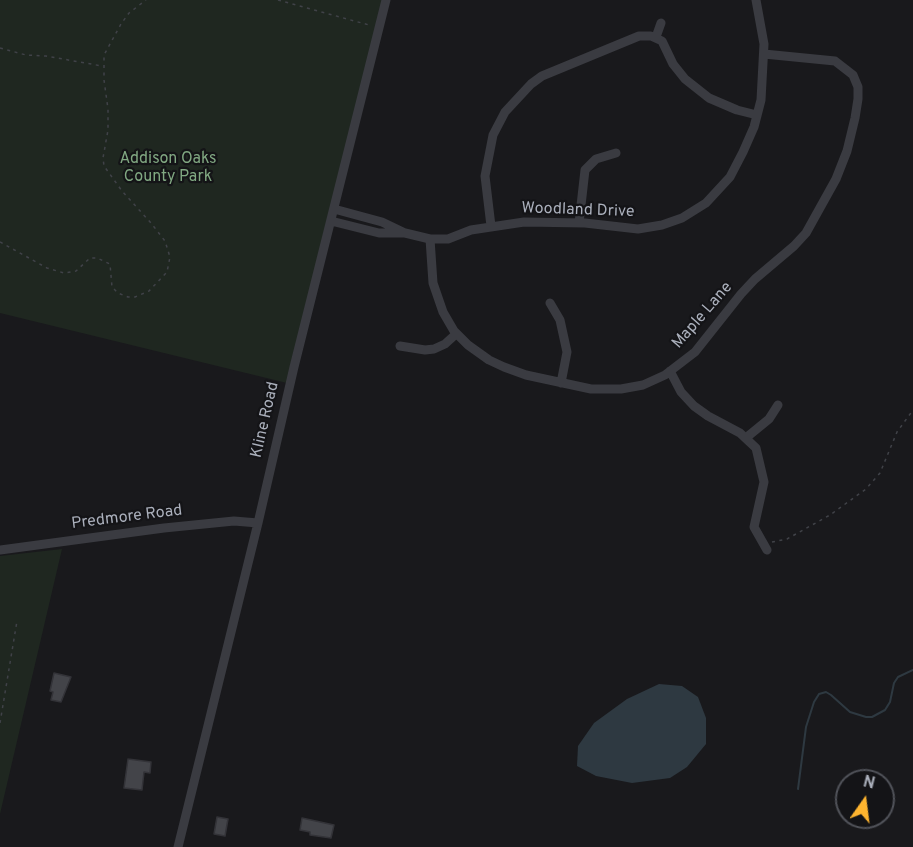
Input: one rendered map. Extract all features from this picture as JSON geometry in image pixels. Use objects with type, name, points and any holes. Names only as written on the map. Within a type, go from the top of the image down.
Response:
[{"type":"street","name":"Kline Road","points":[[178,847],[294,367],[386,0]]},
{"type":"street","name":"Woodland Drive","points":[[334,209],[382,222],[405,233],[430,239],[448,239],[471,230],[524,222],[579,223],[638,229],[662,225],[682,218],[706,203],[730,177],[743,152],[757,114],[761,100],[764,44],[756,0]]},
{"type":"street","points":[[656,37],[661,23]]},
{"type":"street","points":[[491,226],[485,176],[493,135],[505,112],[531,84],[542,76],[639,36],[656,37],[662,41],[673,64],[697,89],[719,104],[757,114]]},
{"type":"street","name":"Maple Lane","points":[[430,239],[433,283],[443,312],[456,334],[468,345],[504,367],[591,389],[621,389],[643,385],[670,371],[695,352],[741,294],[806,233],[836,179],[847,151],[858,99],[858,87],[853,75],[836,61],[764,54]]},
{"type":"street","points":[[579,223],[585,170],[596,159],[616,153]]},
{"type":"street","name":"Woodland Drive","points":[[331,221],[380,233],[405,233]]},
{"type":"street","points":[[550,303],[560,320],[567,352],[561,383]]},
{"type":"street","points":[[400,346],[434,349],[445,344],[456,334]]},
{"type":"street","points":[[670,371],[681,392],[694,406],[747,437],[756,448],[764,482],[754,527],[765,547]]},
{"type":"street","points":[[747,437],[769,419],[778,405]]},
{"type":"street","name":"Predmore Road","points":[[0,550],[176,526],[234,521],[258,523]]},
{"type":"path","points":[[0,242],[47,268],[64,273],[76,271],[90,258],[97,258],[110,264],[112,287],[118,293],[128,297],[149,291],[167,272],[170,257],[165,242],[122,191],[104,166],[103,158],[107,142],[108,121],[104,55],[129,13],[146,0]]},
{"type":"path","points":[[278,0],[379,26]]},
{"type":"path","points":[[0,48],[26,55],[46,56],[103,66]]},
{"type":"path","points":[[765,547],[787,539],[830,515],[866,489],[880,473],[897,432],[913,410]]},
{"type":"path","points":[[0,723],[17,621]]},
{"type":"green space","name":"Addison Oaks County Park","points":[[0,0],[386,0],[287,383],[0,313]]},
{"type":"green space","points":[[62,549],[0,814],[0,556]]},
{"type":"shaded area","points":[[659,684],[682,686],[698,697],[706,718],[706,744],[687,767],[670,778],[632,783],[596,776],[577,766],[578,746],[594,723],[627,699]]},
{"type":"building","points":[[54,673],[71,677],[61,702],[51,700],[53,692],[50,691]]},
{"type":"building","points":[[128,759],[151,762],[150,773],[144,772],[142,790],[124,788]]},
{"type":"building","points":[[217,817],[228,819],[225,836],[214,834]]},
{"type":"building","points":[[302,818],[334,825],[331,838],[310,835],[310,832],[300,830]]},
{"type":"waterway","points":[[798,789],[806,727],[819,694],[826,692],[850,712],[872,717],[885,710],[898,677],[913,670]]}]
